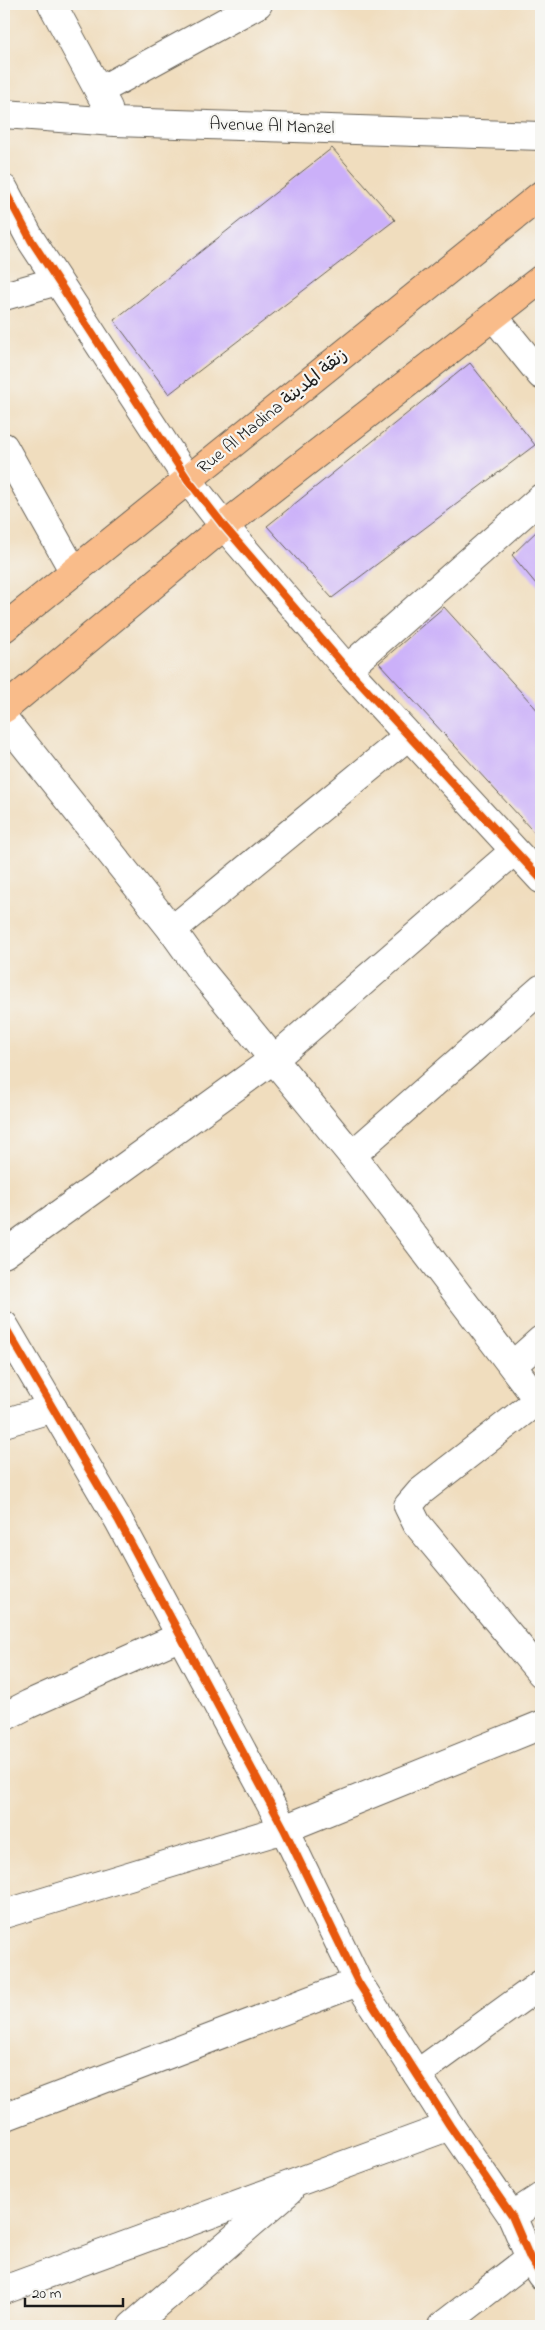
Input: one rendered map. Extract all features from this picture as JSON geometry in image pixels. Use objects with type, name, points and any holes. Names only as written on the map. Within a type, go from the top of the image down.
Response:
[{"type":"main road","name":"Rue Al Madina زنقة المدينة","points":[[4,628],[541,195]]},
{"type":"main road","points":[[4,709],[224,526],[541,280]]},
{"type":"street","points":[[52,4],[115,122]]},
{"type":"street","points":[[99,91],[258,4]]},
{"type":"street","name":"Avenue Al Manzel","points":[[4,114],[115,122],[541,136]]},
{"type":"street","points":[[4,189],[31,240],[188,480],[224,526],[347,669],[541,879]]},
{"type":"street","points":[[4,296],[57,281]]},
{"type":"street","points":[[494,317],[541,375]]},
{"type":"street","points":[[4,447],[74,572]]},
{"type":"street","points":[[347,669],[541,498]]},
{"type":"street","points":[[4,719],[172,930],[202,972],[352,1155],[513,1365],[539,1402],[420,1492],[408,1506],[417,1524],[541,1672]]},
{"type":"street","points":[[172,930],[408,736]]},
{"type":"street","points":[[4,1254],[274,1059],[514,851]]},
{"type":"street","points":[[352,1155],[541,989]]},
{"type":"street","points":[[4,1325],[120,1521],[284,1829],[358,1982],[450,2126],[512,2216],[535,2266],[442,2326]]},
{"type":"street","points":[[513,1365],[541,1340]]},
{"type":"street","points":[[4,1423],[52,1408]]},
{"type":"street","points":[[4,1717],[181,1636]]},
{"type":"street","points":[[4,1914],[284,1829],[541,1725]]},
{"type":"street","points":[[4,2117],[358,1982]]},
{"type":"street","points":[[417,2074],[541,1984]]},
{"type":"street","points":[[4,2290],[450,2126]]},
{"type":"street","points":[[132,2326],[302,2180]]},
{"type":"street","points":[[512,2216],[541,2197]]},
{"type":"building","points":[[332,148],[395,220],[169,394],[114,320]]},
{"type":"building","points":[[470,363],[535,445],[332,598],[267,526]]},
{"type":"building","points":[[541,527],[541,590],[512,555]]},
{"type":"building","points":[[444,607],[541,714],[541,840],[379,663]]},
{"type":"cycle path","points":[[4,189],[31,240],[188,480],[224,526],[347,669],[541,879]]},
{"type":"cycle path","points":[[4,1325],[119,1521],[284,1829],[358,1982],[450,2126],[512,2216],[530,2258],[541,2275]]}]
